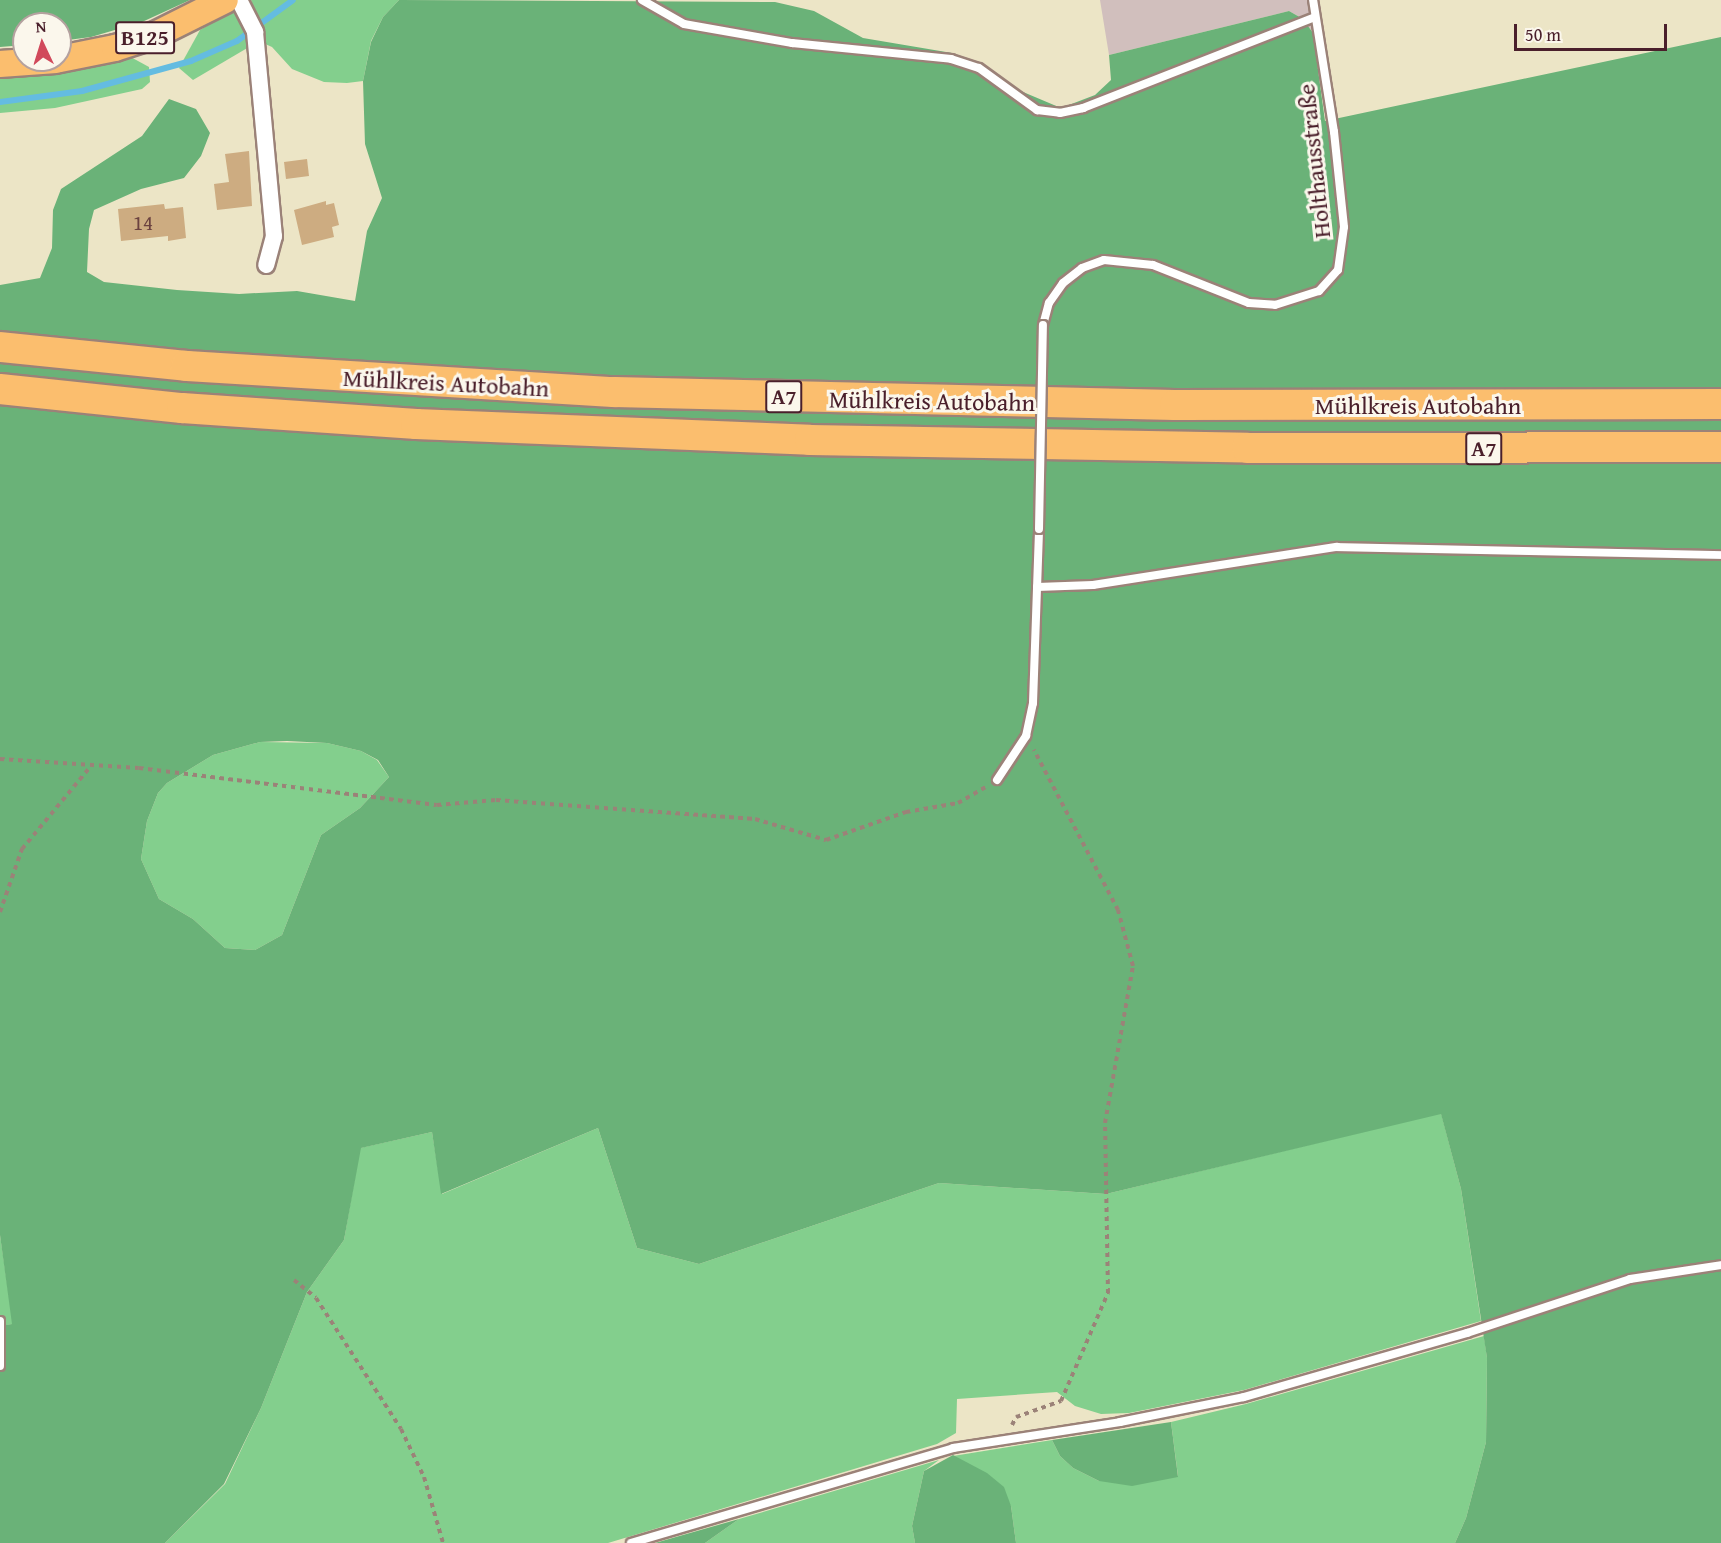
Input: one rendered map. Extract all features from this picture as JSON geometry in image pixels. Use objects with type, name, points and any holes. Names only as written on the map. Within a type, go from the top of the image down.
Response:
[{"type":"highway","name":"Mühlkreis Autobahn","points":[[0,347],[220,368],[614,392],[1175,405],[1721,404]]},
{"type":"highway","name":"Mühlkreis Autobahn","points":[[0,389],[182,408],[416,424],[787,439],[1247,448],[1721,447]]},
{"type":"main road","name":"B125","points":[[72,57],[116,48],[236,3]]},
{"type":"street","points":[[236,3],[255,32],[274,236],[266,265]]},
{"type":"lane","points":[[642,0],[684,24],[792,43],[951,59],[979,68],[1037,110],[1060,113],[1083,108],[1316,17]]},
{"type":"lane","name":"Holthausstraße","points":[[1026,736],[1033,703],[1043,325],[1049,303],[1063,283],[1082,268],[1104,260],[1153,265],[1249,303],[1275,305],[1319,291],[1338,270],[1344,226],[1334,132],[1313,0]]},
{"type":"lane","points":[[1037,586],[1093,585],[1337,548],[1721,555]]},
{"type":"lane","points":[[997,780],[1026,736]]},
{"type":"lane","points":[[631,1543],[943,1451],[1003,1438],[1120,1422],[1244,1397],[1467,1333],[1630,1279],[1721,1265]]},
{"type":"lane","points":[[0,1321],[0,1366]]},
{"type":"path","points":[[1003,1438],[1016,1417],[1061,1401],[1108,1293],[1105,1123],[1133,966],[1118,910],[1026,736]]},
{"type":"path","points":[[0,759],[139,768],[437,805],[496,800],[755,819],[826,840],[906,812],[958,803],[997,780]]},
{"type":"path","points":[[0,912],[22,849],[91,766]]},
{"type":"path","points":[[294,1280],[316,1298],[401,1430],[424,1477],[443,1543]]},
{"type":"shaded area","points":[[1100,0],[1307,0],[1313,33],[1303,19],[1289,11],[1109,55]]},
{"type":"green space","points":[[0,0],[190,0],[142,22],[91,37],[72,39],[72,12],[12,12],[12,46],[0,47]]},
{"type":"green space","points":[[251,0],[399,0],[383,17],[371,41],[363,81],[347,83],[324,82],[292,69],[272,47],[263,43]]},
{"type":"green space","points":[[399,0],[775,2],[814,11],[863,38],[952,53],[983,64],[1011,87],[1061,108],[1095,95],[1111,80],[1109,55],[1289,11],[1303,19],[1313,33],[1325,121],[1721,37],[1721,1543],[1455,1543],[1466,1518],[1486,1442],[1487,1358],[1461,1189],[1441,1114],[1106,1194],[939,1183],[699,1264],[637,1248],[598,1128],[441,1194],[432,1132],[361,1148],[344,1240],[307,1292],[261,1408],[224,1484],[165,1543],[0,1543],[0,1326],[12,1324],[0,1235],[0,285],[40,278],[52,248],[53,210],[61,189],[142,136],[169,99],[196,109],[210,133],[201,156],[184,178],[141,189],[94,210],[89,229],[87,272],[104,282],[177,290],[239,294],[297,291],[355,301],[367,231],[382,198],[365,144],[363,81],[371,42],[383,17]],"holes":[[[260,742],[327,743],[361,751],[378,760],[389,777],[360,808],[321,835],[282,935],[255,950],[225,948],[193,919],[159,899],[141,859],[147,821],[158,793],[167,783],[213,755]]]},
{"type":"green space","points":[[235,9],[247,30],[249,47],[193,80],[179,68],[200,30]]},
{"type":"green space","points":[[127,55],[149,67],[150,82],[142,89],[55,108],[0,113],[0,76],[24,72],[72,72],[72,64]]},
{"type":"green space","points":[[260,742],[327,743],[361,751],[377,760],[389,777],[360,808],[321,835],[282,935],[255,950],[225,948],[193,919],[159,899],[141,859],[147,821],[158,793],[167,783],[213,755]]},
{"type":"green space","points":[[1441,1113],[1461,1189],[1481,1321],[1244,1390],[1129,1413],[1101,1414],[1075,1406],[1057,1392],[957,1399],[956,1433],[937,1444],[608,1543],[165,1543],[225,1484],[261,1408],[307,1292],[344,1240],[360,1148],[432,1132],[442,1194],[598,1128],[637,1248],[699,1264],[939,1183],[1106,1194]]},
{"type":"green space","points":[[0,1235],[13,1324],[0,1326]]},
{"type":"green space","points":[[1484,1336],[1487,1358],[1486,1442],[1466,1518],[1455,1543],[1016,1543],[1011,1506],[953,1456],[1052,1440],[1060,1456],[1073,1468],[1099,1481],[1178,1476],[1171,1422],[1246,1404]]},
{"type":"green space","points":[[1171,1422],[1178,1477],[1132,1486],[1099,1481],[1073,1468],[1060,1456],[1052,1440]]},
{"type":"green space","points":[[953,1455],[987,1473],[1004,1487],[1011,1506],[1016,1543],[915,1543],[912,1526],[924,1471]]},
{"type":"green space","points":[[939,1460],[924,1471],[912,1526],[915,1543],[705,1543],[739,1519]]},
{"type":"green space","points":[[739,1519],[705,1543],[655,1543]]},
{"type":"building","points":[[249,151],[252,206],[217,210],[214,184],[229,182],[225,154]]},
{"type":"building","points":[[307,159],[309,176],[286,179],[284,162]]},
{"type":"building","points":[[326,201],[326,205],[334,203],[339,225],[332,227],[334,237],[302,245],[294,210]]},
{"type":"building","points":[[164,204],[165,209],[183,207],[186,238],[168,241],[168,236],[121,241],[118,209]]},
{"type":"waterway","points":[[0,102],[82,91],[191,61],[237,41],[293,0]]}]
